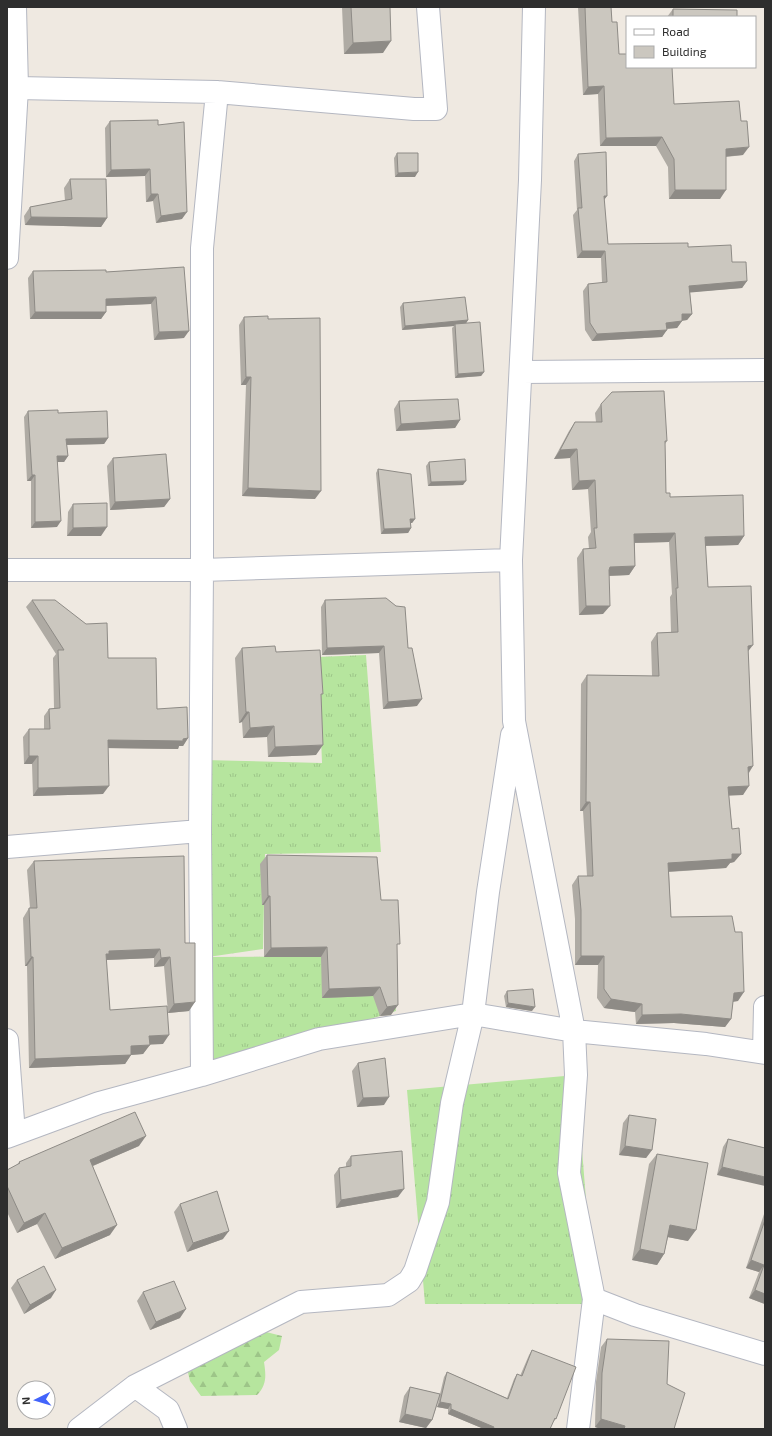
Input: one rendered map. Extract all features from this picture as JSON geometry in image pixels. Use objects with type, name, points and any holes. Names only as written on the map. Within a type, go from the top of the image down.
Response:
[{"type":"street","points":[[7,258],[17,88],[15,7]]},
{"type":"street","points":[[17,88],[217,92],[436,109],[428,7]]},
{"type":"street","points":[[79,1429],[135,1386],[300,1302],[388,1295],[409,1281],[415,1271],[438,1202],[452,1102],[473,1014],[488,892],[514,721],[511,560],[522,372],[530,180],[534,7]]},
{"type":"street","points":[[202,1075],[200,831],[202,248],[217,92]]},
{"type":"street","points":[[522,372],[765,370]]},
{"type":"street","points":[[7,570],[202,570],[511,560]]},
{"type":"street","points":[[514,721],[574,1031],[576,1075],[569,1173],[594,1299],[578,1429]]},
{"type":"street","points":[[7,847],[200,831]]},
{"type":"street","points":[[7,1040],[10,1135],[99,1102],[202,1075],[319,1039],[473,1014],[574,1031],[706,1044],[764,1053],[765,1007]]},
{"type":"street","points":[[594,1299],[635,1314],[765,1354]]},
{"type":"street","points":[[135,1386],[168,1410],[176,1429]]},
{"type":"green space","points":[[366,655],[381,852],[265,854],[263,949],[208,957],[391,956],[396,1011],[206,1070],[204,760],[322,763],[318,657]]},
{"type":"green space","points":[[576,1075],[594,1299],[590,1307],[582,1304],[425,1304],[407,1090]]},
{"type":"green space","points":[[254,1329],[282,1336],[279,1350],[264,1362],[265,1380],[263,1387],[257,1395],[201,1396],[190,1381],[186,1364]]},
{"type":"building","points":[[351,7],[390,7],[391,41],[353,43]]},
{"type":"building","points":[[585,7],[611,7],[612,22],[617,22],[619,54],[626,54],[626,68],[672,68],[674,104],[739,101],[741,121],[747,121],[749,147],[726,149],[726,190],[675,190],[674,159],[662,137],[606,138],[604,86],[588,87]]},
{"type":"building","points":[[673,9],[737,10],[737,16],[673,16]]},
{"type":"building","points":[[158,120],[158,125],[184,122],[187,212],[161,216],[158,194],[151,194],[150,169],[111,170],[110,121]]},
{"type":"building","points":[[606,152],[607,196],[604,196],[608,244],[688,243],[688,247],[731,245],[732,262],[746,262],[747,281],[689,286],[692,314],[682,314],[682,321],[666,323],[667,330],[597,334],[590,323],[588,284],[607,282],[605,251],[582,251],[578,208],[582,208],[578,154]]},
{"type":"building","points":[[397,153],[418,153],[418,172],[398,173]]},
{"type":"building","points":[[70,179],[106,179],[107,218],[31,217],[30,207],[72,199]]},
{"type":"building","points":[[184,267],[189,331],[159,332],[156,297],[106,299],[106,312],[35,312],[33,271],[106,270],[106,272]]},
{"type":"building","points":[[465,297],[468,320],[405,326],[403,303]]},
{"type":"building","points":[[268,316],[268,319],[320,318],[321,491],[248,488],[251,377],[246,377],[244,317]]},
{"type":"building","points":[[480,322],[484,372],[458,374],[455,324]]},
{"type":"building","points":[[664,391],[667,441],[665,441],[666,493],[670,493],[670,497],[743,495],[744,536],[705,537],[708,587],[751,586],[753,645],[748,646],[753,766],[748,767],[749,786],[728,787],[732,829],[739,828],[741,854],[732,854],[732,859],[668,863],[671,917],[732,916],[735,932],[742,932],[744,992],[734,993],[731,1019],[681,1014],[642,1015],[642,1004],[611,999],[604,989],[604,956],[581,956],[581,910],[578,876],[593,876],[590,802],[586,802],[587,675],[659,676],[657,633],[678,632],[676,588],[678,588],[675,533],[634,534],[635,566],[610,567],[609,570],[610,606],[586,606],[583,549],[596,548],[594,528],[597,528],[595,480],[579,481],[577,449],[560,450],[575,422],[602,422],[601,404],[612,392]]},
{"type":"building","points":[[458,399],[460,420],[401,424],[399,401]]},
{"type":"building","points":[[58,410],[58,413],[107,411],[108,438],[66,439],[68,456],[57,456],[61,521],[35,522],[35,475],[32,475],[28,411]]},
{"type":"building","points":[[166,454],[170,499],[115,502],[113,458]]},
{"type":"building","points":[[465,459],[466,481],[431,482],[429,462]]},
{"type":"building","points":[[378,469],[411,474],[415,519],[410,519],[411,528],[384,529]]},
{"type":"building","points":[[107,503],[107,527],[73,528],[73,504]]},
{"type":"building","points":[[386,598],[396,606],[405,607],[408,648],[412,648],[422,699],[388,702],[384,646],[327,648],[325,600]]},
{"type":"building","points":[[32,600],[55,600],[86,624],[107,623],[108,658],[156,658],[157,709],[187,707],[188,738],[183,739],[183,741],[108,740],[109,786],[38,788],[38,756],[29,756],[29,729],[50,729],[49,709],[60,708],[58,650],[64,650]]},
{"type":"building","points":[[275,646],[276,652],[320,650],[323,694],[321,694],[323,745],[275,747],[274,726],[250,728],[249,712],[246,712],[242,648]]},
{"type":"building","points":[[267,855],[377,857],[381,900],[398,900],[400,944],[397,944],[398,1005],[387,1007],[380,987],[329,989],[327,947],[271,948],[270,896],[268,896]]},
{"type":"building","points":[[184,856],[185,943],[195,943],[195,1002],[174,1004],[170,957],[161,958],[160,949],[109,951],[109,954],[106,954],[110,1010],[167,1006],[169,1035],[149,1036],[150,1045],[131,1046],[131,1055],[35,1059],[33,957],[31,957],[29,908],[37,908],[34,861]]},
{"type":"building","points":[[533,989],[535,1007],[508,1003],[507,991]]},
{"type":"building","points":[[385,1058],[389,1097],[363,1098],[358,1063]]},
{"type":"building","points":[[135,1112],[146,1136],[90,1160],[117,1225],[62,1248],[45,1213],[24,1223],[7,1186],[7,1170],[20,1163],[19,1162]]},
{"type":"building","points":[[629,1115],[656,1119],[652,1150],[625,1146]]},
{"type":"building","points":[[728,1139],[765,1148],[765,1177],[722,1167]]},
{"type":"building","points":[[402,1151],[404,1189],[341,1200],[339,1168],[351,1166],[351,1156]]},
{"type":"building","points":[[657,1154],[708,1163],[696,1230],[670,1225],[664,1254],[640,1249]]},
{"type":"building","points":[[217,1191],[229,1231],[193,1243],[180,1204]]},
{"type":"building","points":[[765,1220],[765,1294],[755,1290],[764,1265],[751,1260]]},
{"type":"building","points":[[44,1266],[56,1290],[30,1305],[17,1280]]},
{"type":"building","points":[[174,1281],[186,1309],[156,1322],[143,1292]]},
{"type":"building","points":[[607,1339],[669,1341],[667,1384],[685,1393],[674,1429],[624,1429],[625,1426],[601,1419],[602,1373]]},
{"type":"building","points":[[532,1350],[576,1367],[556,1419],[555,1418],[550,1429],[493,1429],[494,1427],[451,1409],[451,1404],[440,1402],[447,1372],[508,1399],[517,1374],[522,1376]]},
{"type":"building","points":[[410,1387],[440,1394],[432,1420],[405,1414]]}]
